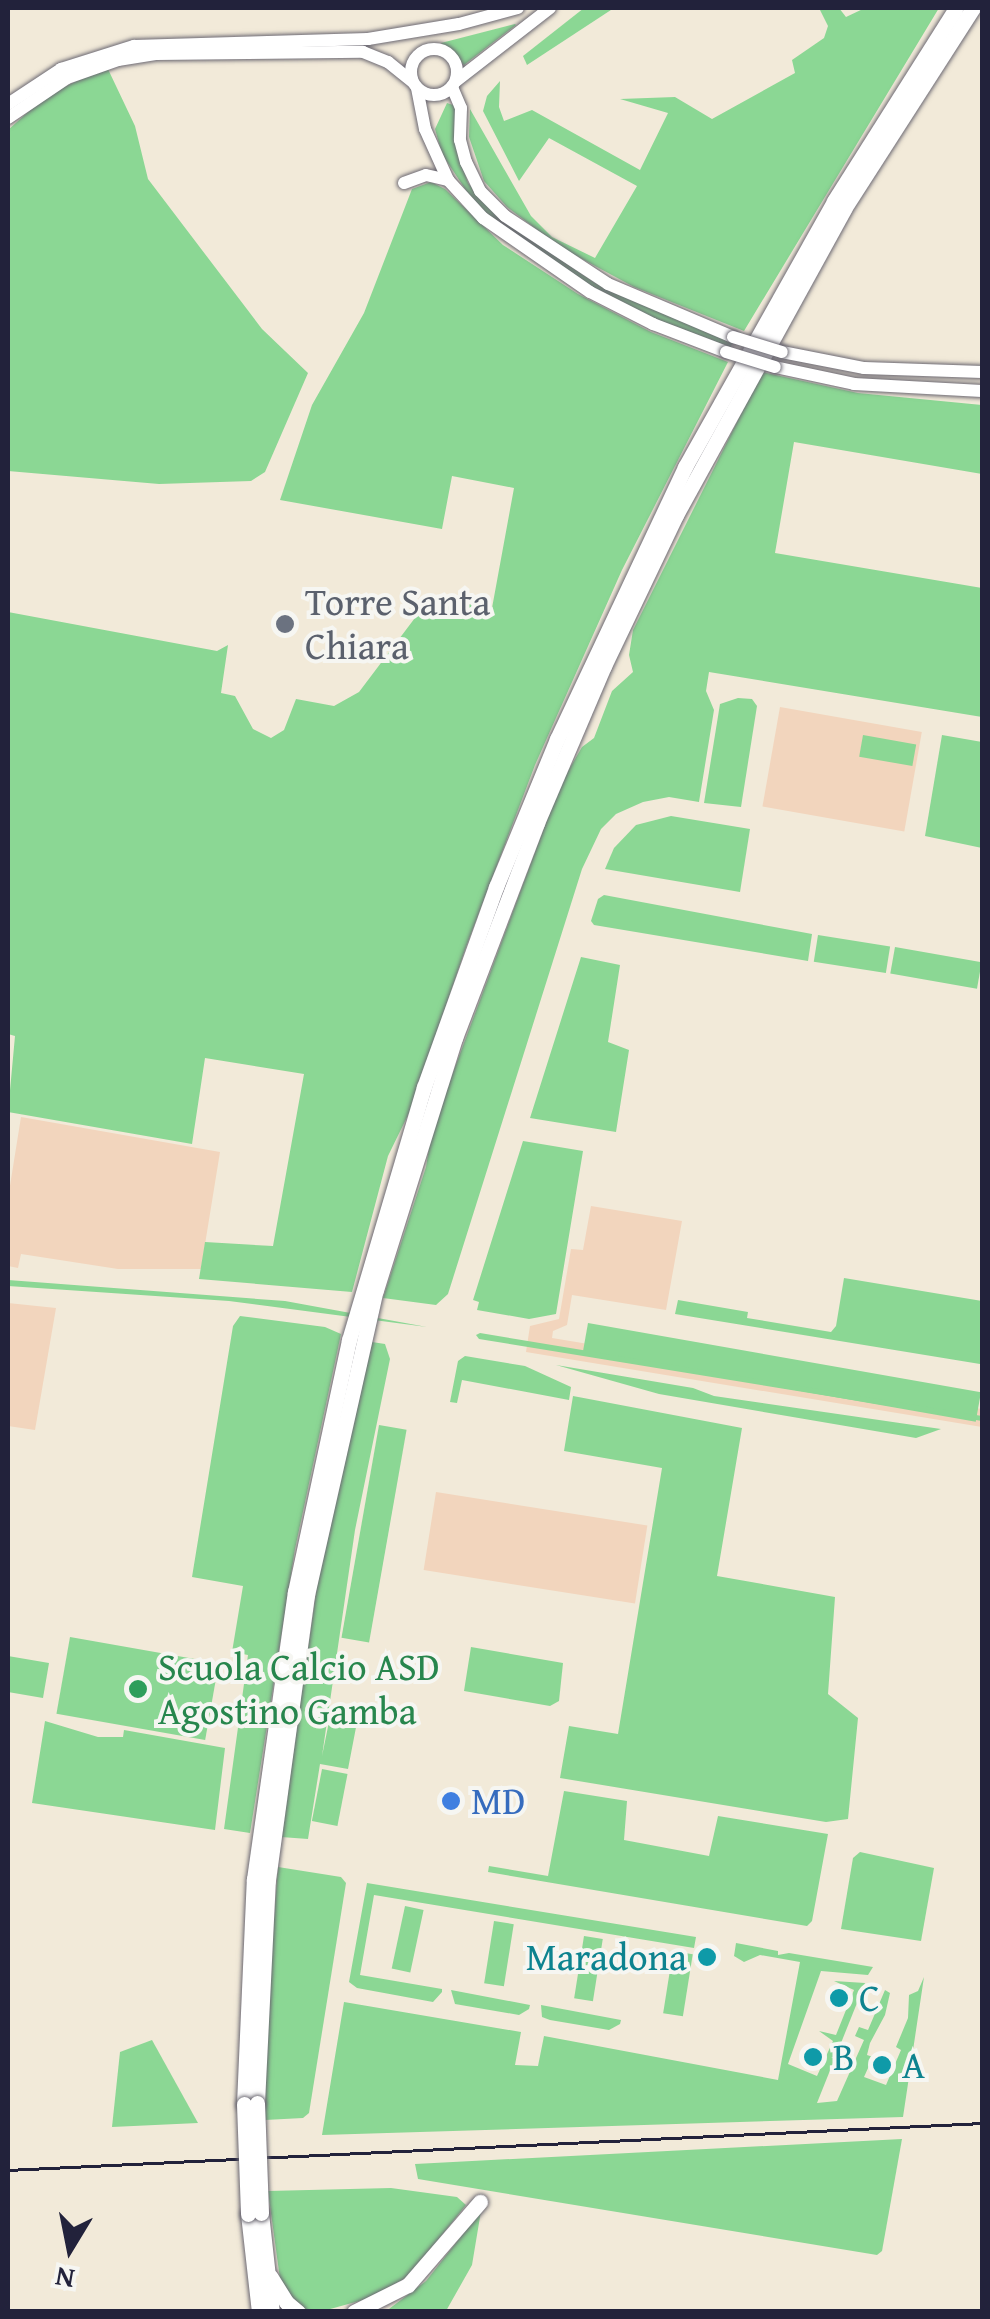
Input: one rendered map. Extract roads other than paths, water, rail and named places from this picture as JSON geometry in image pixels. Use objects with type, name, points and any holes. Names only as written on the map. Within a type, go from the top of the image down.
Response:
[{"type":"highway","points":[[259,2312],[250,2104],[268,1812],[356,1342],[419,1102],[477,938],[599,645],[685,466],[834,201],[956,8]]},
{"type":"highway","points":[[370,1289],[485,954],[604,666],[774,330],[844,209],[973,8]]},
{"type":"highway","points":[[354,2312],[408,2285],[480,2202]]},
{"type":"highway","points":[[255,2214],[272,2312]]},
{"type":"highway","points":[[267,2271],[286,2302],[298,2312]]},
{"type":"street","points":[[8,104],[60,70],[134,46],[322,43],[424,32],[518,8]]},
{"type":"street","points":[[8,118],[67,78],[102,64],[156,54],[363,52],[388,62],[431,95],[471,73],[494,48],[550,8]]},
{"type":"street","points":[[424,32],[428,50]]},
{"type":"street","points":[[462,108],[454,84],[457,66],[449,54],[428,50],[413,62],[415,85],[426,129],[448,180],[483,218],[566,278],[653,324],[775,367],[854,384],[982,392]]},
{"type":"street","points":[[471,73],[462,108],[460,140],[480,191],[505,216],[608,284],[782,352],[864,368],[980,371]]},
{"type":"street","points":[[404,183],[426,175],[448,180]]},
{"type":"railway","points":[[8,2170],[982,2123]]},
{"type":"place","name":"Torre Santa Chiara","points":[[285,624]]},
{"type":"place","name":"Scuola Calcio ASD Agostino Gamba","points":[[138,1689]]},
{"type":"place","name":"MD","points":[[451,1801]]},
{"type":"place","name":"Maradona","points":[[707,1957]]},
{"type":"place","name":"C","points":[[839,1998]]},
{"type":"place","name":"B","points":[[813,2057]]},
{"type":"place","name":"A","points":[[882,2065]]}]
